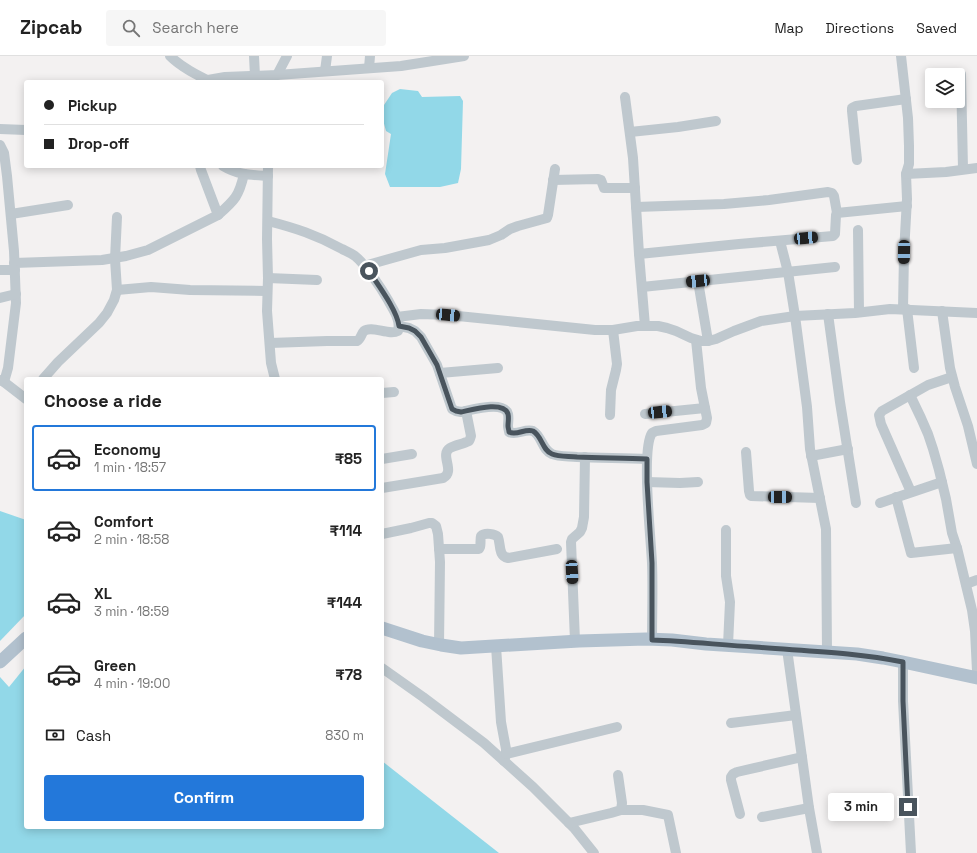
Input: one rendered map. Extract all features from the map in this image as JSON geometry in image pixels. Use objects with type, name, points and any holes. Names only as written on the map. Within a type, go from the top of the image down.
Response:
[{"type":"main road","points":[[384,629],[439,645],[461,648],[620,639],[672,640],[827,652],[870,656],[977,678]]},
{"type":"main road","points":[[2,660],[24,640]]},
{"type":"street","points":[[170,56],[174,60],[208,80]]},
{"type":"street","points":[[254,56],[255,76]]},
{"type":"street","points":[[272,77],[287,56]]},
{"type":"street","points":[[325,71],[327,56]]},
{"type":"street","points":[[369,68],[370,56]]},
{"type":"street","points":[[214,80],[224,77],[272,77],[325,71],[401,66],[464,56]]},
{"type":"street","points":[[901,56],[908,118],[909,146],[909,164],[906,174],[907,206],[904,252],[905,309],[914,368]]},
{"type":"street","points":[[625,96],[633,158],[645,326]]},
{"type":"street","points":[[857,160],[852,108],[856,106],[906,99]]},
{"type":"street","points":[[962,108],[963,169]]},
{"type":"street","points":[[630,132],[716,121]]},
{"type":"street","points":[[0,129],[24,130]]},
{"type":"street","points":[[0,145],[4,153],[7,176],[16,294],[8,368],[2,381],[24,398]]},
{"type":"street","points":[[200,168],[218,214]]},
{"type":"street","points":[[226,168],[244,174],[268,171],[267,311],[271,363],[274,377]]},
{"type":"street","points":[[906,174],[946,172],[977,168]]},
{"type":"street","points":[[364,266],[421,250],[446,248],[489,240],[518,226],[544,220],[548,215],[555,169]]},
{"type":"street","points":[[0,270],[15,266],[115,259],[148,250],[218,214],[231,204],[236,198],[242,185],[244,174]]},
{"type":"street","points":[[554,180],[598,179],[601,180],[604,188],[635,188]]},
{"type":"street","points":[[636,208],[724,204],[828,192],[832,193],[834,196],[837,213],[835,234],[833,236],[731,244],[639,254]]},
{"type":"street","points":[[11,214],[68,205]]},
{"type":"street","points":[[837,213],[907,206]]},
{"type":"street","points":[[45,377],[58,362],[99,323],[107,313],[114,300],[117,290],[115,259],[117,217]]},
{"type":"street","points":[[268,221],[298,229],[326,241],[356,257],[369,271],[387,298],[398,321],[398,331],[395,333],[366,330],[357,342],[327,341],[270,343]]},
{"type":"street","points":[[858,230],[859,312]]},
{"type":"street","points":[[780,241],[788,272],[808,407],[809,439],[826,529],[827,652]]},
{"type":"street","points":[[642,287],[836,267]]},
{"type":"street","points":[[268,278],[317,280]]},
{"type":"street","points":[[698,281],[708,341]]},
{"type":"street","points":[[117,290],[151,287],[190,290],[267,291]]},
{"type":"street","points":[[0,298],[16,294]]},
{"type":"street","points":[[398,321],[421,314],[448,315],[596,330],[613,330],[637,326],[658,326],[676,331],[696,340],[708,341],[761,321],[795,316],[890,309],[977,313]]},
{"type":"street","points":[[942,311],[952,377],[967,420],[977,464]]},
{"type":"street","points":[[828,314],[856,503]]},
{"type":"street","points":[[398,321],[415,331],[421,337],[437,365],[452,409],[461,412],[493,406],[504,408],[509,415],[509,432],[513,434],[528,430],[533,432],[537,435],[547,451],[558,456],[647,459]]},
{"type":"street","points":[[610,414],[612,390],[617,364],[613,330]]},
{"type":"street","points":[[652,640],[652,563],[647,482],[647,454],[649,438],[652,433],[656,431],[704,424],[707,420],[701,388],[696,340]]},
{"type":"street","points":[[440,373],[498,368]]},
{"type":"street","points":[[911,492],[881,424],[879,417],[880,412],[928,385],[952,377]]},
{"type":"street","points":[[384,393],[394,392]]},
{"type":"street","points":[[910,395],[931,442],[942,482],[952,533],[972,610],[975,631],[977,671]]},
{"type":"street","points":[[645,414],[705,408]]},
{"type":"street","points":[[384,488],[443,478],[446,476],[448,473],[446,456],[447,451],[450,448],[469,441],[471,436],[466,411]]},
{"type":"street","points":[[812,456],[848,450]]},
{"type":"street","points":[[746,452],[749,491],[751,496],[820,498]]},
{"type":"street","points":[[384,459],[412,454]]},
{"type":"street","points":[[575,641],[571,542],[572,539],[580,532],[584,518],[585,457]]},
{"type":"street","points":[[647,482],[698,482]]},
{"type":"street","points":[[880,502],[942,482]]},
{"type":"street","points":[[896,497],[911,553],[957,548]]},
{"type":"street","points":[[384,534],[429,523],[436,526],[438,534],[440,568],[439,645]]},
{"type":"street","points":[[726,530],[726,576],[730,602],[728,645]]},
{"type":"street","points":[[439,549],[479,549],[481,537],[482,535],[486,534],[493,534],[498,537],[501,552],[503,556],[508,558],[556,549]]},
{"type":"street","points":[[966,584],[977,580]]},
{"type":"street","points":[[496,646],[505,757]]},
{"type":"street","points":[[788,649],[809,808],[817,853]]},
{"type":"street","points":[[903,662],[903,701],[911,853]]},
{"type":"street","points":[[384,669],[505,757],[569,823],[594,853]]},
{"type":"street","points":[[731,723],[796,715]]},
{"type":"street","points":[[505,757],[617,727]]},
{"type":"street","points":[[740,814],[731,780],[733,774],[802,757]]},
{"type":"street","points":[[618,775],[622,803],[621,810]]},
{"type":"street","points":[[762,817],[809,808]]},
{"type":"street","points":[[569,823],[621,810],[643,810],[668,815],[676,853]]},
{"type":"water","points":[[400,89],[418,91],[422,97],[460,96],[463,101],[461,169],[458,183],[440,187],[390,187],[385,174],[391,134],[386,131],[384,124],[384,105],[392,93]]},
{"type":"water","points":[[0,511],[24,519],[24,616],[0,641]]},
{"type":"water","points":[[24,668],[24,829],[384,829],[384,763],[499,853],[0,853],[0,677],[9,687]]},
{"type":"route","points":[[369,271],[387,298],[399,321],[399,326],[409,328],[421,337],[437,365],[452,409],[461,412],[493,406],[504,408],[509,415],[509,432],[513,434],[528,430],[533,432],[537,435],[547,451],[558,456],[647,459],[652,563],[652,640],[672,640],[706,644],[857,654],[903,662],[903,701],[908,807]]}]
